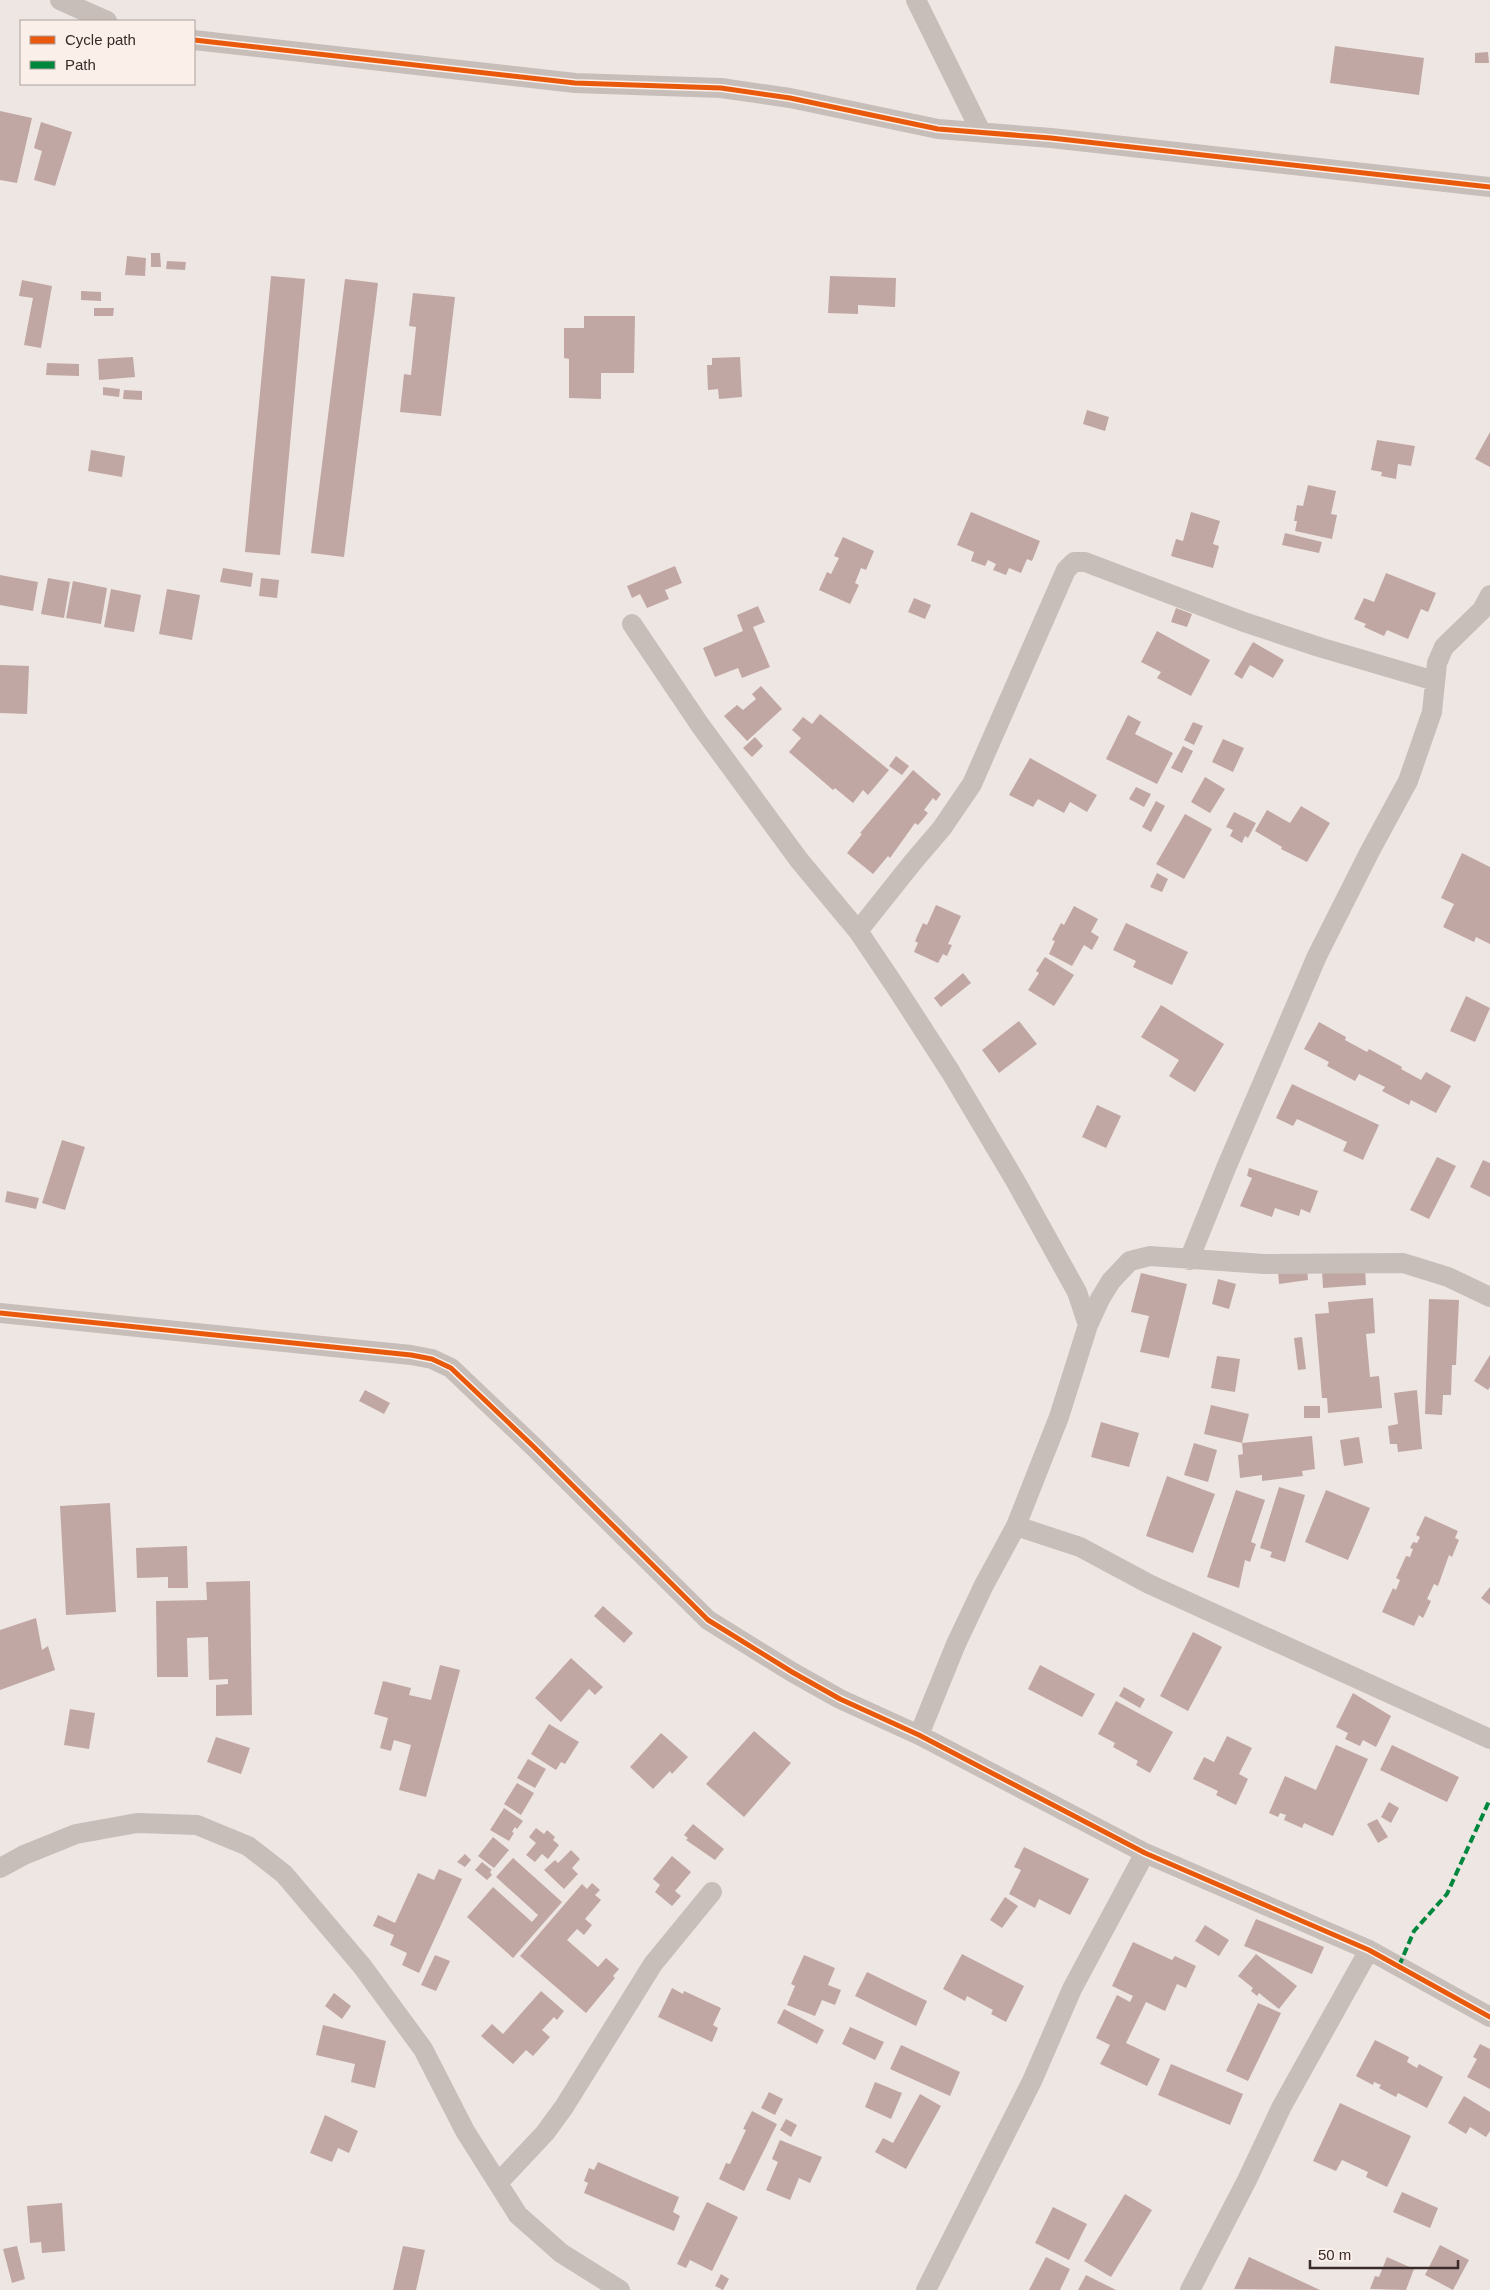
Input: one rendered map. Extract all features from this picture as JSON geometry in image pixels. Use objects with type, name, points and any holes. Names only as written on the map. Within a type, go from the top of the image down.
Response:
[{"type":"street","points":[[60,0],[105,20]]},
{"type":"street","points":[[916,0],[981,132]]},
{"type":"street","points":[[195,40],[575,83],[721,88],[790,98],[938,129],[1051,138],[1490,187]]},
{"type":"street","points":[[858,931],[942,828],[972,784],[1066,570],[1074,562],[1085,562],[1244,622],[1319,647],[1435,681]]},
{"type":"street","points":[[1189,1260],[1226,1168],[1317,956],[1370,850],[1408,781],[1432,712],[1438,664],[1444,647],[1482,610],[1490,595]]},
{"type":"street","points":[[632,624],[700,725],[799,860],[858,931],[950,1071],[1016,1182],[1077,1292],[1088,1325]]},
{"type":"street","points":[[920,1735],[956,1644],[984,1585],[1016,1526],[1059,1417],[1088,1325],[1100,1298],[1111,1281],[1130,1261],[1150,1256],[1264,1264],[1403,1263],[1448,1277],[1490,1298]]},
{"type":"street","points":[[0,1313],[432,1359],[451,1368],[541,1454],[708,1620],[840,1699],[920,1735],[1145,1853],[1369,1950],[1490,2017]]},
{"type":"street","points":[[1016,1526],[1080,1547],[1149,1584],[1490,1738]]},
{"type":"street","points":[[0,1868],[24,1854],[76,1834],[137,1823],[197,1825],[248,1846],[284,1874],[362,1966],[423,2049],[465,2131],[518,2215],[561,2253],[620,2290]]},
{"type":"street","points":[[926,2290],[1032,2081],[1072,1989],[1145,1853]]},
{"type":"street","points":[[498,2183],[545,2133],[564,2107],[653,1964],[712,1892]]},
{"type":"street","points":[[1190,2290],[1247,2180],[1282,2106],[1369,1950]]},
{"type":"building","points":[[1335,46],[1424,58],[1419,95],[1330,83]]},
{"type":"building","points":[[1488,52],[1489,63],[1475,63],[1475,53]]},
{"type":"building","points":[[0,111],[32,118],[17,183],[0,180]]},
{"type":"building","points":[[41,122],[72,132],[55,186],[34,180],[42,151],[34,148]]},
{"type":"building","points":[[151,253],[160,253],[161,267],[151,267]]},
{"type":"building","points":[[127,256],[146,258],[145,276],[125,275]]},
{"type":"building","points":[[167,261],[186,262],[185,270],[166,269]]},
{"type":"building","points":[[271,276],[305,279],[280,555],[245,552]]},
{"type":"building","points":[[830,276],[896,278],[895,307],[858,305],[858,314],[828,313]]},
{"type":"building","points":[[345,279],[378,283],[344,557],[311,553]]},
{"type":"building","points":[[22,280],[52,286],[41,348],[24,345],[33,298],[19,296]]},
{"type":"building","points":[[81,291],[101,292],[101,301],[81,300]]},
{"type":"building","points":[[413,293],[455,297],[441,416],[400,412],[404,374],[411,375],[416,327],[409,326]]},
{"type":"building","points":[[94,308],[114,308],[113,316],[94,316]]},
{"type":"building","points":[[584,316],[635,316],[634,373],[601,373],[601,399],[569,398],[569,359],[564,358],[564,328],[584,328]]},
{"type":"building","points":[[133,357],[135,377],[99,380],[98,359]]},
{"type":"building","points":[[740,357],[742,397],[719,399],[718,389],[708,390],[707,365],[712,365],[712,358]]},
{"type":"building","points":[[47,363],[79,364],[79,376],[46,375]]},
{"type":"building","points":[[103,387],[120,389],[119,397],[103,395]]},
{"type":"building","points":[[124,390],[142,391],[142,400],[123,399]]},
{"type":"building","points":[[1087,410],[1109,417],[1105,431],[1083,424]]},
{"type":"building","points":[[1490,432],[1490,467],[1475,459]]},
{"type":"building","points":[[1377,440],[1415,446],[1411,466],[1398,464],[1396,479],[1381,476],[1382,472],[1371,470]]},
{"type":"building","points":[[91,450],[125,456],[122,477],[88,471]]},
{"type":"building","points":[[1308,485],[1336,491],[1331,514],[1337,515],[1332,539],[1295,531],[1297,521],[1294,521],[1297,505],[1303,506]]},
{"type":"building","points":[[971,512],[1040,541],[1032,561],[1027,559],[1021,573],[1009,568],[1006,575],[993,570],[996,564],[988,560],[985,566],[971,561],[974,552],[957,545]]},
{"type":"building","points":[[1191,512],[1220,521],[1213,544],[1219,546],[1213,568],[1171,556],[1176,539],[1183,541]]},
{"type":"building","points":[[1285,533],[1322,542],[1319,553],[1282,545]]},
{"type":"building","points":[[843,537],[874,551],[866,570],[861,568],[855,583],[859,585],[850,604],[819,590],[827,572],[831,574],[839,558],[834,556]]},
{"type":"building","points":[[675,566],[682,583],[665,590],[669,599],[647,608],[640,594],[632,598],[627,586]]},
{"type":"building","points":[[223,568],[253,573],[251,587],[220,582]]},
{"type":"building","points":[[1386,573],[1436,593],[1428,612],[1421,609],[1408,639],[1387,630],[1384,636],[1364,627],[1366,624],[1354,619],[1364,598],[1374,602]]},
{"type":"building","points":[[0,575],[38,582],[33,611],[0,605]]},
{"type":"building","points":[[48,578],[70,582],[64,618],[41,614]]},
{"type":"building","points":[[261,578],[279,580],[277,598],[259,596]]},
{"type":"building","points":[[73,581],[107,588],[101,624],[66,618]]},
{"type":"building","points":[[111,589],[141,595],[134,632],[104,627]]},
{"type":"building","points":[[167,589],[200,595],[192,640],[159,634]]},
{"type":"building","points":[[914,598],[931,605],[925,619],[908,612]]},
{"type":"building","points":[[758,606],[765,622],[753,627],[770,667],[742,678],[738,668],[715,677],[703,648],[743,631],[737,615]]},
{"type":"building","points":[[1176,608],[1192,614],[1187,627],[1171,622]]},
{"type":"building","points":[[1157,631],[1210,660],[1191,696],[1157,678],[1161,672],[1141,662]]},
{"type":"building","points":[[1253,642],[1284,660],[1273,678],[1250,665],[1242,679],[1234,674]]},
{"type":"building","points":[[0,665],[29,666],[27,714],[0,713]]},
{"type":"building","points":[[761,686],[782,709],[747,741],[724,716],[737,705],[743,710],[756,699],[752,694]]},
{"type":"building","points":[[820,714],[889,770],[868,795],[863,790],[853,803],[835,788],[833,790],[789,752],[801,738],[792,730],[803,717],[812,724]]},
{"type":"building","points":[[1128,715],[1141,722],[1135,734],[1173,753],[1157,784],[1106,759]]},
{"type":"building","points":[[1193,722],[1203,726],[1194,745],[1184,740]]},
{"type":"building","points":[[755,737],[763,746],[752,757],[743,748]]},
{"type":"building","points":[[1223,739],[1244,748],[1233,772],[1212,762]]},
{"type":"building","points":[[1183,746],[1193,751],[1182,773],[1171,768]]},
{"type":"building","points":[[896,756],[909,766],[902,775],[889,766]]},
{"type":"building","points":[[1030,758],[1097,795],[1087,812],[1070,802],[1064,813],[1038,799],[1033,807],[1009,795]]},
{"type":"building","points":[[913,770],[941,794],[936,801],[933,798],[924,810],[928,813],[918,825],[915,823],[890,858],[888,856],[873,874],[847,853],[862,834],[860,833]]},
{"type":"building","points":[[1205,777],[1225,789],[1210,813],[1191,802]]},
{"type":"building","points":[[1136,787],[1151,794],[1144,807],[1129,799]]},
{"type":"building","points":[[1156,801],[1165,806],[1151,832],[1142,827]]},
{"type":"building","points":[[1301,806],[1330,823],[1307,862],[1281,849],[1282,847],[1255,831],[1267,810],[1290,823]]},
{"type":"building","points":[[1234,812],[1256,823],[1248,838],[1245,836],[1242,843],[1230,836],[1233,830],[1226,827]]},
{"type":"building","points":[[1185,814],[1212,829],[1184,879],[1156,864]]},
{"type":"building","points":[[1462,853],[1490,867],[1490,944],[1476,937],[1474,942],[1443,927],[1454,904],[1441,898]]},
{"type":"building","points":[[1157,873],[1168,879],[1162,892],[1150,887]]},
{"type":"building","points":[[936,905],[961,916],[948,944],[952,945],[947,956],[943,954],[938,963],[914,952],[918,943],[915,941],[923,923],[927,925]]},
{"type":"building","points":[[1074,906],[1098,919],[1091,932],[1099,937],[1092,950],[1084,945],[1072,966],[1049,954],[1055,941],[1052,940],[1061,923],[1064,925]]},
{"type":"building","points":[[1126,923],[1188,952],[1172,985],[1133,967],[1136,961],[1113,950]]},
{"type":"building","points":[[1045,957],[1074,975],[1054,1006],[1028,990],[1039,973],[1036,971]]},
{"type":"building","points":[[963,973],[971,983],[941,1007],[934,998]]},
{"type":"building","points":[[1466,996],[1490,1008],[1475,1042],[1450,1031]]},
{"type":"building","points":[[1161,1005],[1224,1044],[1195,1092],[1169,1076],[1179,1060],[1141,1037]]},
{"type":"building","points":[[1019,1021],[1037,1044],[999,1073],[982,1050]]},
{"type":"building","points":[[1319,1022],[1346,1037],[1345,1040],[1367,1052],[1369,1049],[1421,1080],[1426,1072],[1451,1086],[1436,1113],[1411,1100],[1409,1105],[1382,1091],[1385,1087],[1359,1074],[1355,1081],[1327,1066],[1329,1062],[1304,1049]]},
{"type":"building","points":[[1292,1084],[1379,1125],[1363,1160],[1343,1151],[1347,1142],[1297,1119],[1293,1126],[1276,1118]]},
{"type":"building","points":[[1097,1105],[1121,1116],[1106,1148],[1082,1137]]},
{"type":"building","points":[[62,1140],[85,1147],[65,1210],[42,1203]]},
{"type":"building","points":[[1437,1157],[1456,1166],[1429,1219],[1410,1210]]},
{"type":"building","points":[[1483,1160],[1490,1163],[1490,1197],[1470,1187]]},
{"type":"building","points":[[1249,1168],[1318,1191],[1310,1213],[1301,1209],[1299,1216],[1275,1208],[1272,1217],[1240,1206],[1252,1178],[1247,1176]]},
{"type":"building","points":[[7,1191],[39,1198],[36,1209],[5,1202]]},
{"type":"building","points":[[1307,1267],[1308,1280],[1279,1284],[1278,1271]]},
{"type":"building","points":[[1365,1268],[1366,1285],[1323,1288],[1322,1270]]},
{"type":"building","points":[[1141,1273],[1187,1284],[1169,1358],[1140,1352],[1149,1316],[1131,1312]]},
{"type":"building","points":[[1218,1279],[1236,1284],[1229,1309],[1212,1304]]},
{"type":"building","points":[[1373,1298],[1375,1333],[1366,1334],[1370,1377],[1379,1376],[1382,1408],[1328,1413],[1327,1398],[1322,1398],[1315,1314],[1329,1313],[1328,1302]]},
{"type":"building","points":[[1429,1299],[1459,1300],[1456,1365],[1452,1365],[1451,1395],[1443,1395],[1442,1415],[1425,1414]]},
{"type":"building","points":[[1302,1337],[1306,1369],[1298,1370],[1294,1338]]},
{"type":"building","points":[[1490,1355],[1490,1387],[1488,1390],[1474,1381]]},
{"type":"building","points":[[1217,1356],[1240,1359],[1235,1392],[1211,1388]]},
{"type":"building","points":[[365,1390],[390,1403],[384,1414],[359,1401]]},
{"type":"building","points":[[1417,1390],[1422,1449],[1398,1452],[1397,1444],[1390,1444],[1388,1426],[1398,1424],[1394,1393]]},
{"type":"building","points":[[1211,1405],[1249,1414],[1242,1443],[1204,1434]]},
{"type":"building","points":[[1304,1406],[1320,1406],[1320,1418],[1304,1418]]},
{"type":"building","points":[[1101,1422],[1139,1433],[1129,1467],[1091,1457]]},
{"type":"building","points":[[1312,1436],[1315,1469],[1302,1471],[1303,1476],[1262,1481],[1262,1475],[1240,1478],[1238,1455],[1243,1454],[1242,1443]]},
{"type":"building","points":[[1359,1437],[1363,1463],[1344,1466],[1340,1440]]},
{"type":"building","points":[[1194,1443],[1217,1450],[1208,1482],[1184,1475]]},
{"type":"building","points":[[1167,1476],[1215,1494],[1193,1553],[1146,1536]]},
{"type":"building","points":[[1279,1487],[1305,1495],[1285,1562],[1270,1557],[1272,1552],[1260,1548]]},
{"type":"building","points":[[1236,1490],[1265,1500],[1251,1542],[1256,1544],[1250,1562],[1245,1560],[1239,1588],[1207,1577]]},
{"type":"building","points":[[1326,1490],[1370,1508],[1348,1560],[1305,1542]]},
{"type":"building","points":[[110,1503],[116,1612],[66,1615],[60,1506]]},
{"type":"building","points":[[1425,1516],[1458,1531],[1455,1538],[1459,1540],[1452,1557],[1449,1555],[1438,1586],[1434,1584],[1427,1599],[1431,1601],[1423,1618],[1419,1615],[1414,1626],[1382,1612],[1393,1588],[1396,1590],[1400,1580],[1396,1578],[1406,1556],[1410,1557],[1413,1549],[1410,1548],[1413,1542],[1417,1543],[1420,1537],[1416,1535]]},
{"type":"building","points":[[187,1546],[188,1588],[168,1588],[168,1577],[137,1578],[136,1548]]},
{"type":"building","points":[[250,1581],[252,1715],[216,1716],[216,1685],[228,1684],[228,1679],[209,1680],[208,1637],[187,1638],[188,1677],[157,1677],[156,1601],[207,1600],[206,1582]]},
{"type":"building","points":[[1490,1587],[1490,1605],[1481,1598]]},
{"type":"building","points":[[603,1606],[633,1633],[624,1643],[594,1616]]},
{"type":"building","points":[[36,1618],[42,1650],[48,1646],[55,1670],[0,1690],[0,1630]]},
{"type":"building","points":[[1193,1632],[1222,1647],[1188,1711],[1160,1696]]},
{"type":"building","points":[[571,1658],[603,1687],[595,1695],[589,1689],[561,1722],[535,1698]]},
{"type":"building","points":[[440,1665],[460,1670],[426,1797],[399,1790],[411,1745],[394,1740],[391,1751],[380,1748],[388,1718],[374,1714],[383,1681],[411,1688],[409,1695],[431,1700]]},
{"type":"building","points":[[1040,1665],[1095,1694],[1082,1717],[1028,1689]]},
{"type":"building","points":[[1124,1687],[1145,1699],[1140,1708],[1119,1696]]},
{"type":"building","points":[[1353,1693],[1391,1716],[1376,1747],[1363,1740],[1360,1746],[1345,1739],[1348,1733],[1336,1727]]},
{"type":"building","points":[[1116,1701],[1173,1732],[1150,1773],[1136,1765],[1138,1761],[1113,1747],[1115,1743],[1098,1734]]},
{"type":"building","points":[[70,1709],[95,1713],[89,1749],[64,1745]]},
{"type":"building","points":[[549,1724],[579,1742],[565,1764],[561,1762],[556,1770],[531,1754]]},
{"type":"building","points":[[754,1731],[791,1763],[744,1817],[706,1784]]},
{"type":"building","points":[[661,1733],[688,1757],[672,1774],[670,1771],[653,1789],[630,1767]]},
{"type":"building","points":[[1227,1736],[1252,1748],[1239,1774],[1248,1779],[1236,1805],[1216,1795],[1218,1791],[1193,1779],[1204,1757],[1214,1762]]},
{"type":"building","points":[[216,1737],[250,1748],[241,1774],[207,1762]]},
{"type":"building","points":[[1336,1745],[1368,1759],[1333,1836],[1304,1823],[1302,1828],[1284,1820],[1286,1815],[1280,1813],[1278,1817],[1269,1813],[1285,1776],[1316,1790]]},
{"type":"building","points":[[1392,1745],[1459,1777],[1447,1802],[1380,1770]]},
{"type":"building","points":[[528,1759],[546,1769],[535,1788],[517,1778]]},
{"type":"building","points":[[517,1783],[534,1793],[521,1815],[504,1804]]},
{"type":"building","points":[[1389,1802],[1399,1808],[1391,1823],[1381,1817]]},
{"type":"building","points":[[504,1808],[523,1821],[517,1829],[515,1827],[509,1841],[490,1830]]},
{"type":"building","points":[[1377,1819],[1388,1837],[1378,1843],[1367,1824]]},
{"type":"building","points":[[693,1824],[724,1849],[715,1860],[686,1840],[688,1838],[684,1835]]},
{"type":"building","points":[[536,1828],[544,1834],[547,1830],[555,1837],[553,1840],[559,1845],[548,1859],[542,1854],[535,1862],[526,1855],[536,1843],[529,1837]]},
{"type":"building","points":[[493,1837],[509,1850],[494,1868],[478,1856]]},
{"type":"building","points":[[1024,1847],[1089,1879],[1070,1915],[1039,1899],[1035,1908],[1009,1894],[1021,1870],[1014,1867]]},
{"type":"building","points":[[571,1850],[580,1859],[572,1868],[578,1874],[564,1889],[544,1870],[555,1860],[558,1863]]},
{"type":"building","points":[[465,1854],[471,1860],[465,1867],[457,1862]]},
{"type":"building","points":[[672,1856],[691,1872],[675,1891],[681,1896],[672,1906],[655,1892],[660,1885],[653,1879]]},
{"type":"building","points":[[513,1858],[562,1902],[513,1958],[467,1917],[493,1887],[532,1922],[538,1915],[496,1877]]},
{"type":"building","points":[[482,1862],[492,1870],[490,1872],[492,1875],[487,1880],[475,1870]]},
{"type":"building","points":[[439,1869],[462,1879],[419,1973],[402,1965],[407,1953],[390,1945],[394,1935],[373,1926],[378,1915],[395,1923],[418,1873],[434,1880]]},
{"type":"building","points":[[592,1883],[600,1890],[595,1895],[601,1900],[585,1919],[592,1925],[584,1935],[577,1929],[567,1940],[598,1967],[606,1958],[619,1969],[613,1976],[615,1978],[586,2013],[520,1956],[582,1884],[587,1889]]},
{"type":"building","points":[[1005,1897],[1018,1906],[1002,1928],[990,1920]]},
{"type":"building","points":[[1256,1919],[1324,1947],[1312,1974],[1244,1946]]},
{"type":"building","points":[[1205,1925],[1229,1940],[1219,1956],[1195,1941]]},
{"type":"building","points":[[1133,1942],[1172,1960],[1175,1956],[1196,1966],[1186,1988],[1177,1984],[1165,2011],[1146,2002],[1126,2043],[1160,2059],[1147,2086],[1100,2064],[1110,2045],[1096,2038],[1117,1995],[1130,2002],[1133,1996],[1112,1986]]},
{"type":"building","points":[[962,1954],[1024,1986],[1006,2022],[991,2014],[993,2010],[967,1996],[965,2001],[943,1989]]},
{"type":"building","points":[[1256,1954],[1297,1986],[1279,2009],[1259,1993],[1257,1996],[1251,1991],[1253,1988],[1238,1976]]},
{"type":"building","points":[[435,1955],[450,1961],[436,1991],[421,1985]]},
{"type":"building","points":[[804,1955],[835,1968],[828,1985],[841,1990],[835,2005],[822,2000],[815,2016],[787,2005],[795,1986],[791,1984]]},
{"type":"building","points":[[867,1972],[927,2001],[916,2026],[855,1996]]},
{"type":"building","points":[[672,1988],[683,1994],[684,1991],[721,2008],[713,2025],[718,2028],[712,2042],[658,2017]]},
{"type":"building","points":[[541,1991],[564,2011],[557,2020],[554,2017],[542,2030],[550,2037],[533,2056],[526,2050],[513,2064],[481,2036],[492,2024],[503,2034]]},
{"type":"building","points":[[334,1993],[351,2006],[342,2019],[325,2006]]},
{"type":"building","points":[[1258,2003],[1281,2013],[1248,2081],[1226,2071]]},
{"type":"building","points":[[784,2009],[824,2030],[817,2044],[777,2023]]},
{"type":"building","points":[[323,2025],[386,2041],[375,2088],[351,2082],[355,2064],[316,2055]]},
{"type":"building","points":[[850,2027],[884,2042],[875,2060],[842,2044]]},
{"type":"building","points":[[1375,2040],[1409,2057],[1407,2062],[1417,2068],[1419,2064],[1443,2077],[1427,2108],[1398,2093],[1396,2097],[1379,2088],[1381,2085],[1374,2082],[1373,2085],[1356,2076]]},
{"type":"building","points":[[1480,2044],[1490,2049],[1490,2089],[1467,2077],[1477,2059],[1473,2057]]},
{"type":"building","points":[[901,2045],[960,2072],[950,2096],[890,2069]]},
{"type":"building","points":[[1171,2064],[1243,2094],[1230,2125],[1158,2095]]},
{"type":"building","points":[[875,2082],[902,2093],[891,2119],[865,2107]]},
{"type":"building","points":[[769,2092],[783,2099],[775,2115],[761,2108]]},
{"type":"building","points":[[920,2094],[941,2106],[906,2169],[875,2152],[883,2138],[893,2143]]},
{"type":"building","points":[[1464,2096],[1490,2112],[1490,2131],[1486,2137],[1470,2127],[1466,2134],[1448,2123]]},
{"type":"building","points":[[1340,2103],[1411,2136],[1387,2187],[1366,2177],[1368,2172],[1342,2160],[1336,2171],[1313,2161]]},
{"type":"building","points":[[752,2111],[777,2124],[744,2191],[719,2179],[726,2163],[730,2164],[746,2130],[743,2129]]},
{"type":"building","points":[[325,2115],[358,2131],[349,2153],[338,2148],[332,2162],[310,2153]]},
{"type":"building","points":[[786,2119],[797,2125],[791,2137],[780,2130]]},
{"type":"building","points":[[780,2140],[822,2157],[810,2183],[799,2178],[790,2200],[766,2190],[778,2162],[772,2159]]},
{"type":"building","points":[[598,2162],[679,2197],[673,2212],[680,2216],[674,2231],[584,2193],[588,2183],[584,2181],[589,2168],[594,2170]]},
{"type":"building","points":[[1402,2192],[1438,2208],[1430,2228],[1393,2212]]},
{"type":"building","points":[[1125,2194],[1152,2210],[1111,2277],[1084,2261]]},
{"type":"building","points":[[707,2202],[738,2217],[712,2271],[690,2260],[686,2268],[677,2264]]},
{"type":"building","points":[[62,2203],[65,2251],[42,2253],[41,2242],[30,2243],[27,2206]]},
{"type":"building","points":[[1053,2207],[1087,2224],[1069,2260],[1035,2243]]},
{"type":"building","points":[[1440,2245],[1469,2260],[1453,2290],[1425,2275]]},
{"type":"building","points":[[17,2246],[25,2279],[12,2283],[3,2249]]},
{"type":"building","points":[[403,2246],[425,2250],[416,2290],[393,2290]]},
{"type":"building","points":[[1046,2257],[1070,2269],[1060,2290],[1029,2290]]},
{"type":"building","points":[[1249,2257],[1320,2290],[1234,2289]]},
{"type":"building","points":[[1387,2257],[1414,2269],[1406,2290],[1370,2289],[1375,2276],[1379,2277]]},
{"type":"building","points":[[721,2274],[729,2279],[723,2290],[715,2286]]},
{"type":"building","points":[[1086,2275],[1116,2290],[1078,2290]]},
{"type":"marked path","points":[[1399,1966],[1414,1931],[1447,1894],[1490,1799]]},
{"type":"cycle path","points":[[195,40],[575,83],[721,88],[790,98],[938,129],[1051,138],[1490,187]]},
{"type":"cycle path","points":[[0,1313],[411,1355],[432,1359],[451,1368],[534,1447],[708,1620],[840,1699],[919,1735],[1145,1853],[1369,1950],[1490,2017]]}]
